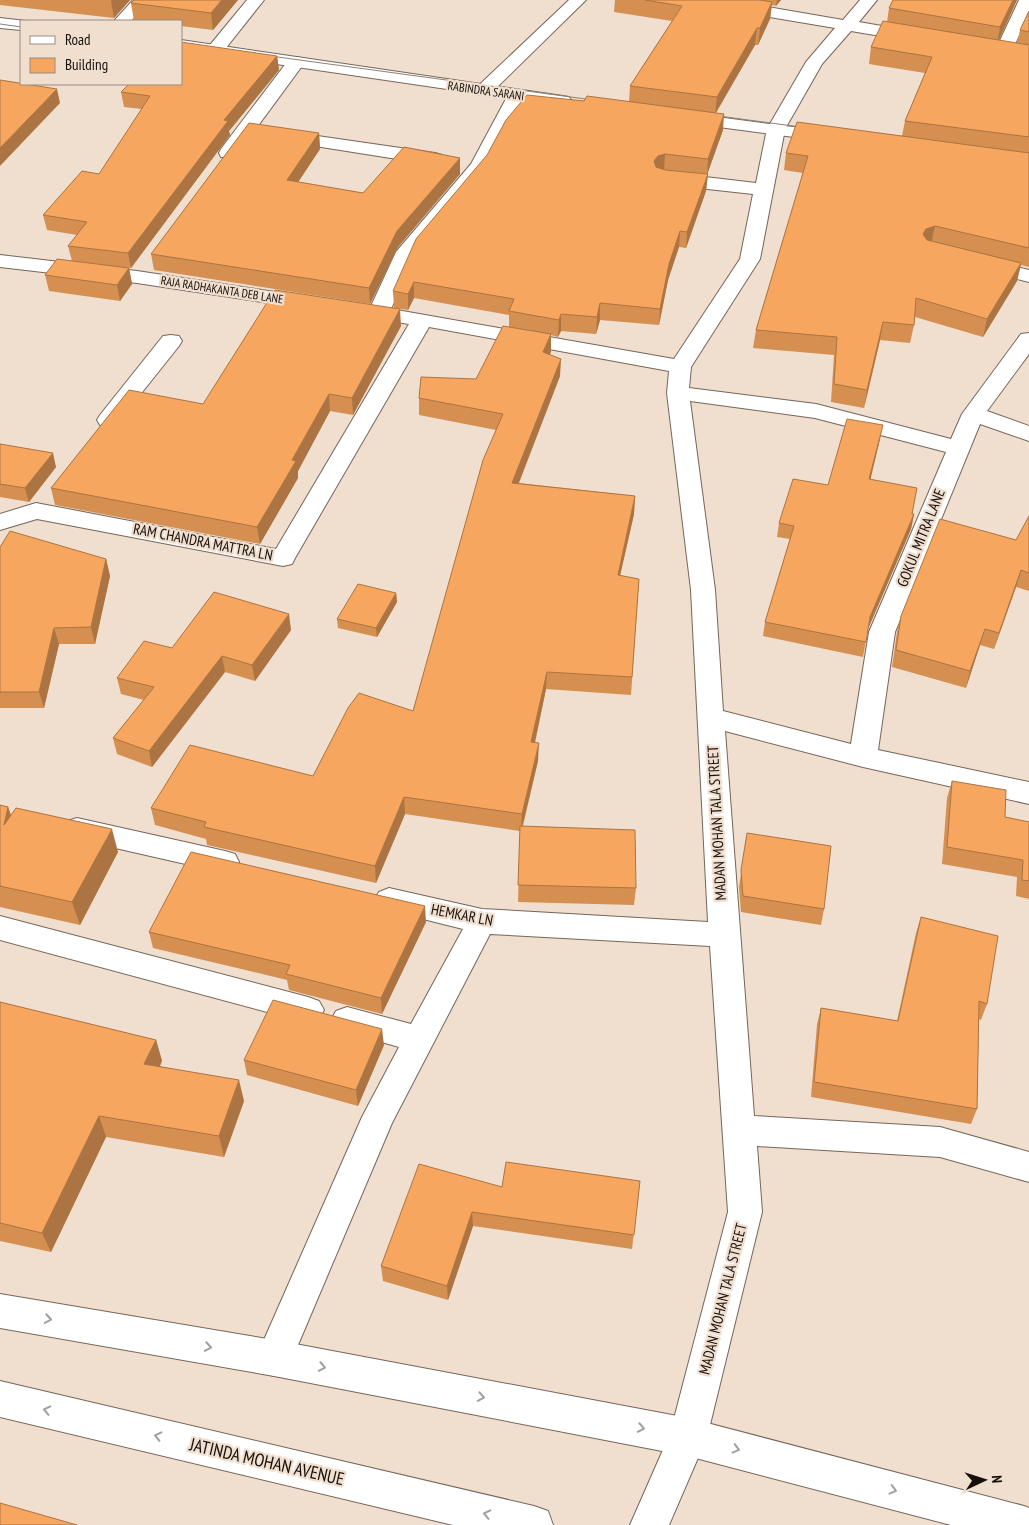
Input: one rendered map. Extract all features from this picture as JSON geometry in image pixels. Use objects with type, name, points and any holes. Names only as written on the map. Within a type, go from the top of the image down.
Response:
[{"type":"street","points":[[123,20],[142,0]]},
{"type":"street","points":[[216,48],[256,0]]},
{"type":"street","points":[[483,91],[578,0]]},
{"type":"street","points":[[698,0],[936,40]]},
{"type":"street","name":"MADAN MOHAN TALA STREET","points":[[649,1525],[688,1436],[745,1212],[703,590],[678,393],[680,367],[750,259],[776,129],[815,62],[849,25],[868,0]]},
{"type":"street","points":[[985,48],[1012,53],[1027,0]]},
{"type":"street","points":[[0,23],[20,25]]},
{"type":"street","name":"RABINDRA SARANI","points":[[182,45],[216,48],[483,91],[584,104]]},
{"type":"street","points":[[216,169],[296,62]]},
{"type":"street","points":[[378,314],[406,252],[479,166],[517,95]]},
{"type":"street","points":[[670,115],[844,138]]},
{"type":"street","points":[[244,130],[479,166]]},
{"type":"street","points":[[664,178],[764,190]]},
{"type":"street","name":"RAJA RADHAKANTA DEB LANE","points":[[0,261],[143,269],[334,307],[680,367]]},
{"type":"street","points":[[967,261],[1029,276]]},
{"type":"street","name":"RAM CHANDRA MATTRA LN","points":[[0,522],[43,503],[284,558],[422,321]]},
{"type":"street","name":"GOKUL MITRA LANE","points":[[863,757],[882,632],[973,414],[1029,339]]},
{"type":"street","points":[[98,433],[171,341]]},
{"type":"street","points":[[678,393],[816,411],[958,448]]},
{"type":"street","points":[[973,414],[1029,434]]},
{"type":"street","points":[[711,718],[863,757],[1029,793]]},
{"type":"street","points":[[48,822],[251,868]]},
{"type":"street","name":"HEMKAR LN","points":[[367,894],[482,921],[725,935]]},
{"type":"street","points":[[274,1358],[378,1118],[418,1039],[482,921]]},
{"type":"street","points":[[0,928],[418,1039]]},
{"type":"street","points":[[738,1130],[940,1142],[1029,1167]]},
{"type":"street","points":[[0,1310],[274,1358],[688,1436],[1024,1525]]},
{"type":"street","name":"JATINDA MOHAN AVENUE","points":[[0,1399],[534,1525]]},
{"type":"building","points":[[134,0],[222,0],[211,13],[131,3]]},
{"type":"building","points":[[645,0],[760,0],[772,2],[760,28],[757,28],[717,97],[630,86],[682,6]]},
{"type":"building","points":[[893,0],[1013,0],[1000,27],[889,8]]},
{"type":"building","points":[[1029,11],[1029,32],[1020,30]]},
{"type":"building","points":[[883,21],[1029,45],[1029,137],[905,121],[932,57],[871,47]]},
{"type":"building","points":[[182,42],[277,56],[224,120],[228,121],[128,253],[68,246],[87,222],[43,215],[82,171],[99,174],[150,96],[121,92],[128,85],[182,85]]},
{"type":"building","points":[[0,80],[20,83],[20,85],[57,89],[0,148]]},
{"type":"building","points":[[527,95],[584,101],[587,96],[724,114],[708,159],[665,154],[658,156],[654,161],[656,167],[665,170],[708,174],[687,232],[680,231],[669,264],[660,309],[600,303],[597,317],[561,314],[559,320],[509,311],[514,299],[414,282],[408,294],[393,291],[416,239],[487,155],[506,120]]},
{"type":"building","points":[[797,122],[1029,153],[1029,248],[935,226],[926,229],[923,234],[927,240],[1021,263],[987,319],[916,298],[914,325],[883,322],[867,390],[834,384],[837,337],[756,330],[808,156],[786,153]]},
{"type":"building","points":[[249,123],[319,133],[287,180],[363,193],[404,147],[460,158],[397,231],[369,288],[151,254]]},
{"type":"building","points":[[57,259],[129,268],[117,285],[45,275]]},
{"type":"building","points":[[275,290],[400,309],[352,398],[329,394],[292,460],[296,461],[257,527],[51,488],[129,390],[203,404]]},
{"type":"building","points":[[503,326],[551,334],[543,352],[561,359],[512,483],[635,496],[618,575],[639,579],[632,677],[547,672],[531,742],[539,743],[522,814],[404,797],[375,866],[204,827],[206,822],[151,808],[190,745],[313,776],[348,708],[359,693],[413,711],[483,460],[503,414],[419,398],[421,377],[476,379]]},
{"type":"building","points":[[847,419],[883,425],[869,479],[917,488],[912,514],[914,514],[870,617],[866,642],[765,622],[794,526],[779,523],[793,479],[828,485]]},
{"type":"building","points":[[0,444],[53,453],[25,488],[0,484]]},
{"type":"building","points":[[1029,516],[1029,573],[1021,570],[999,633],[985,629],[970,671],[896,650],[901,616],[940,519],[1016,540]]},
{"type":"building","points":[[10,531],[106,559],[91,627],[54,628],[39,692],[0,692],[0,547]]},
{"type":"building","points":[[358,584],[396,593],[376,628],[337,619]]},
{"type":"building","points":[[214,592],[289,614],[252,665],[222,656],[149,751],[113,738],[154,687],[117,678],[144,641],[172,648]]},
{"type":"building","points":[[952,781],[1006,790],[1005,817],[1029,822],[1029,881],[1022,880],[1023,860],[947,847]]},
{"type":"building","points":[[0,805],[8,807],[4,825],[16,808],[112,829],[72,902],[0,886]]},
{"type":"building","points":[[520,826],[635,830],[636,888],[518,885]]},
{"type":"building","points":[[747,833],[831,846],[824,909],[743,896],[741,870]]},
{"type":"building","points":[[191,852],[425,906],[381,998],[286,974],[290,965],[149,932]]},
{"type":"building","points":[[921,917],[998,936],[987,1004],[979,1001],[977,1109],[814,1082],[821,1008],[898,1021]]},
{"type":"building","points":[[273,1000],[382,1029],[356,1090],[244,1060]]},
{"type":"building","points":[[0,1002],[156,1040],[144,1064],[239,1080],[219,1136],[99,1116],[42,1233],[0,1223]]},
{"type":"building","points":[[506,1162],[640,1181],[634,1235],[472,1212],[447,1286],[381,1266],[419,1164],[502,1187]]},
{"type":"building","points":[[0,1503],[77,1525],[0,1525]]},
{"type":"tram line","points":[[0,24],[20,27]]},
{"type":"tram line","points":[[263,55],[600,101]]},
{"type":"tram line","points":[[711,115],[808,128]]}]
